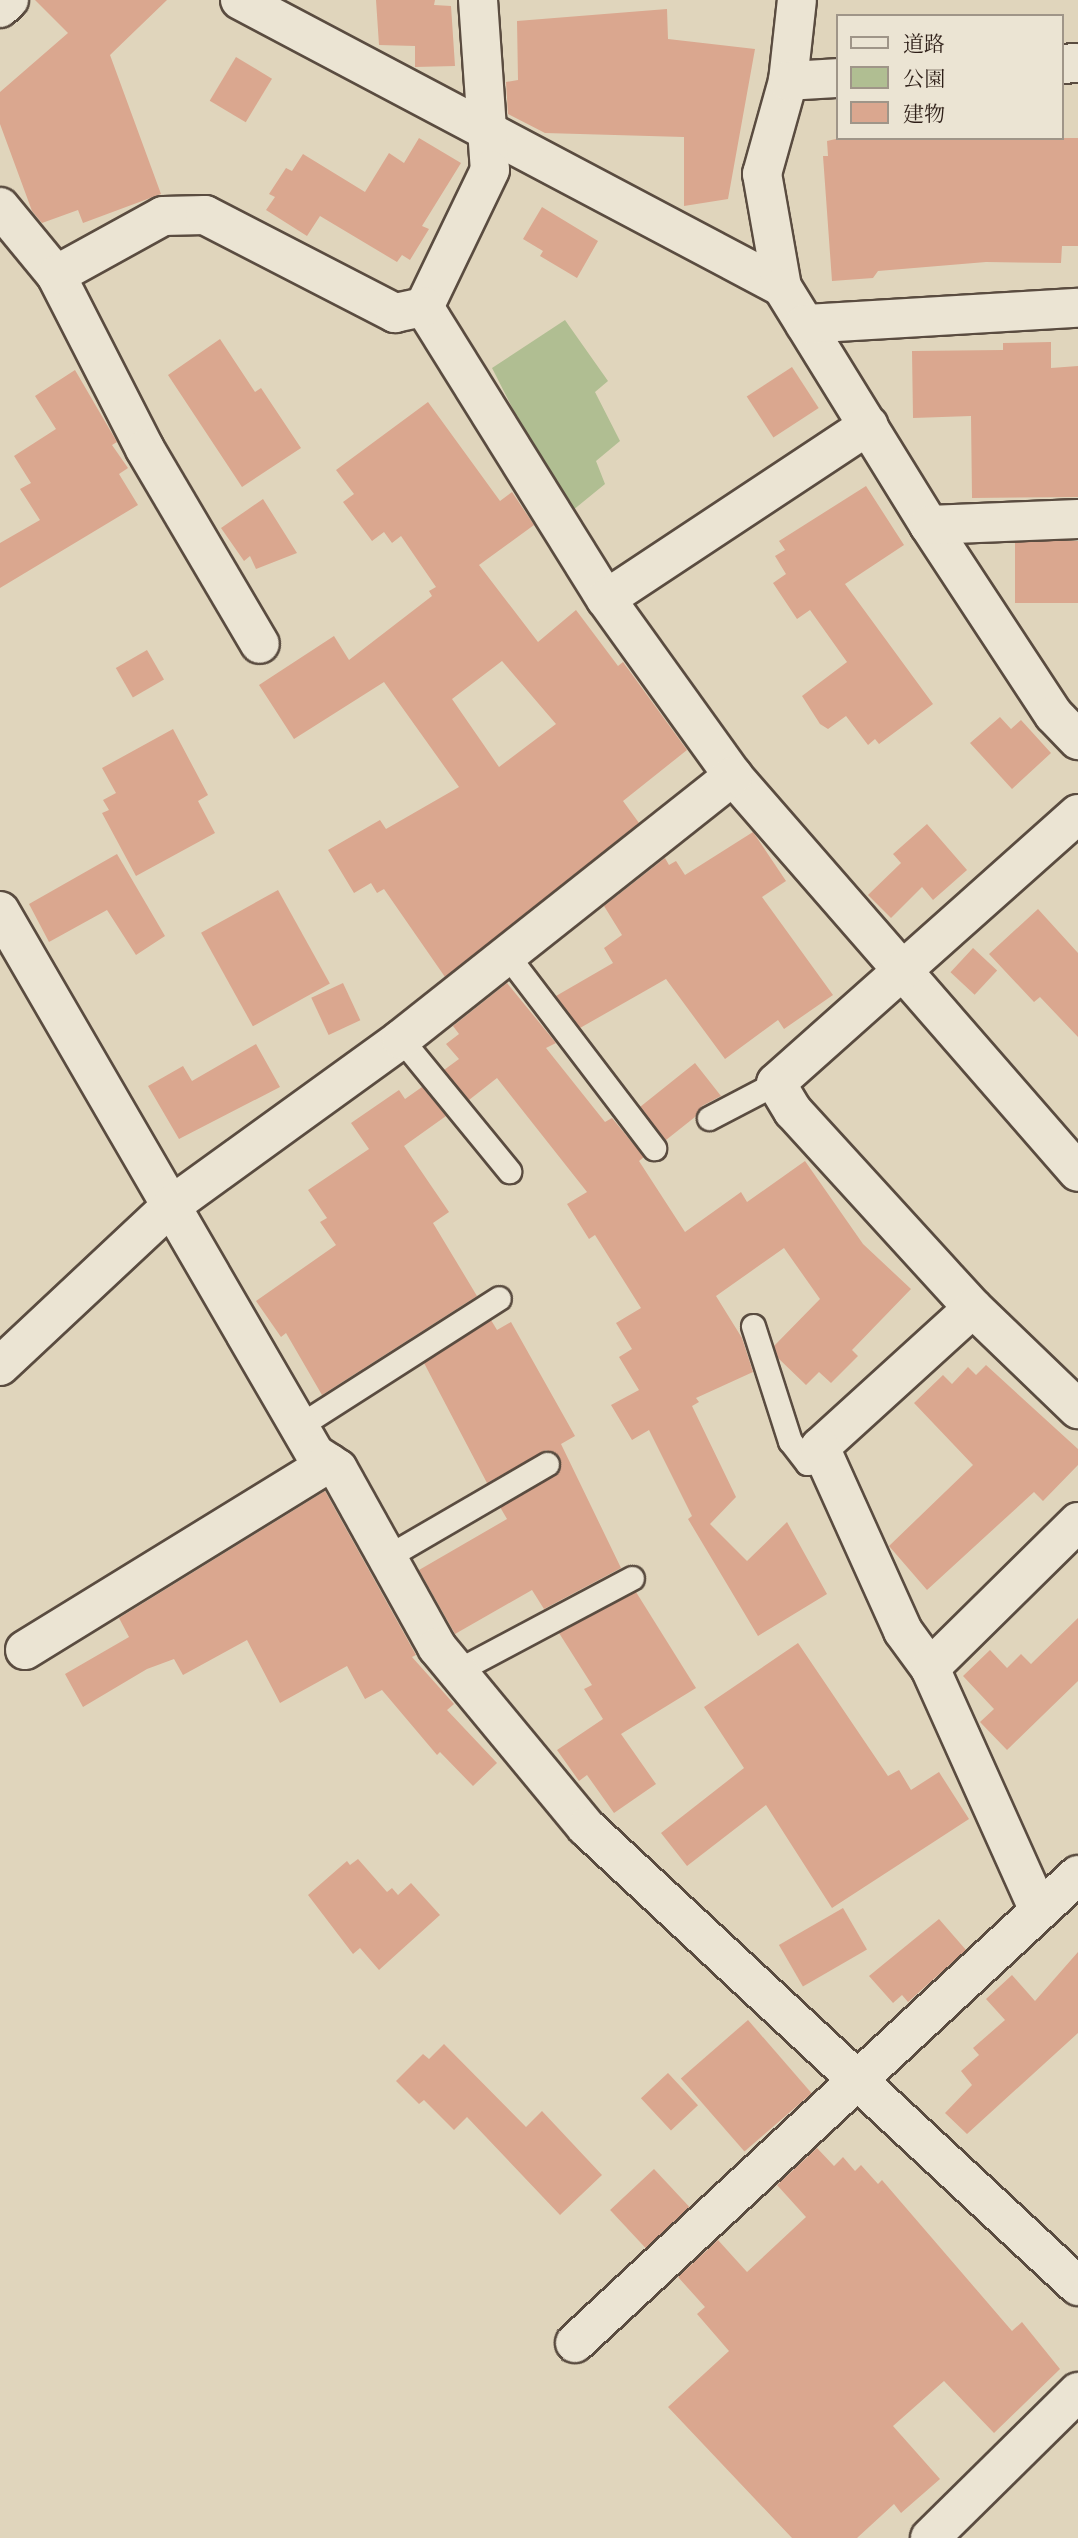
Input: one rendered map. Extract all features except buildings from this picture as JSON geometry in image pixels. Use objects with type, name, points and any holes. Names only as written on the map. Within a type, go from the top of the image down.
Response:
[{"type":"street","points":[[0,8],[9,0]]},
{"type":"street","points":[[240,0],[782,287]]},
{"type":"street","points":[[424,307],[490,170],[478,0]]},
{"type":"street","points":[[797,0],[788,81],[762,174],[782,287],[929,525],[1054,715],[1078,740]]},
{"type":"street","points":[[788,81],[836,78]]},
{"type":"street","points":[[0,207],[56,275],[145,449],[260,643]]},
{"type":"street","points":[[56,275],[163,216],[205,215],[395,313],[424,307]]},
{"type":"street","points":[[424,307],[606,599],[733,776],[1078,1172]]},
{"type":"street","points":[[805,324],[1078,308]]},
{"type":"street","points":[[606,599],[869,425]]},
{"type":"street","points":[[929,525],[1078,519]]},
{"type":"street","points":[[0,1366],[172,1205],[401,1039],[733,776]]},
{"type":"street","points":[[1078,814],[776,1083],[793,1111],[973,1308],[1078,1409]]},
{"type":"street","points":[[0,911],[315,1454],[338,1469],[437,1647],[586,1827],[855,2082],[1078,2286]]},
{"type":"street","points":[[973,1308],[820,1447],[903,1631],[930,1668],[1039,1911]]},
{"type":"street","points":[[25,1650],[329,1463]]},
{"type":"street","points":[[930,1668],[1078,1522]]},
{"type":"street","points":[[575,2343],[1078,1875]]},
{"type":"street","points":[[930,2538],[1078,2392]]},
{"type":"lane","points":[[507,955],[654,1148]]},
{"type":"lane","points":[[401,1039],[509,1171]]},
{"type":"lane","points":[[709,1118],[776,1083]]},
{"type":"lane","points":[[299,1426],[499,1298]]},
{"type":"lane","points":[[753,1326],[790,1441],[807,1463],[825,1460]]},
{"type":"lane","points":[[387,1557],[547,1464]]},
{"type":"lane","points":[[457,1671],[632,1578]]},
{"type":"green space","points":[[565,320],[608,381],[595,392],[620,441],[596,461],[605,484],[567,515],[492,368]]}]
